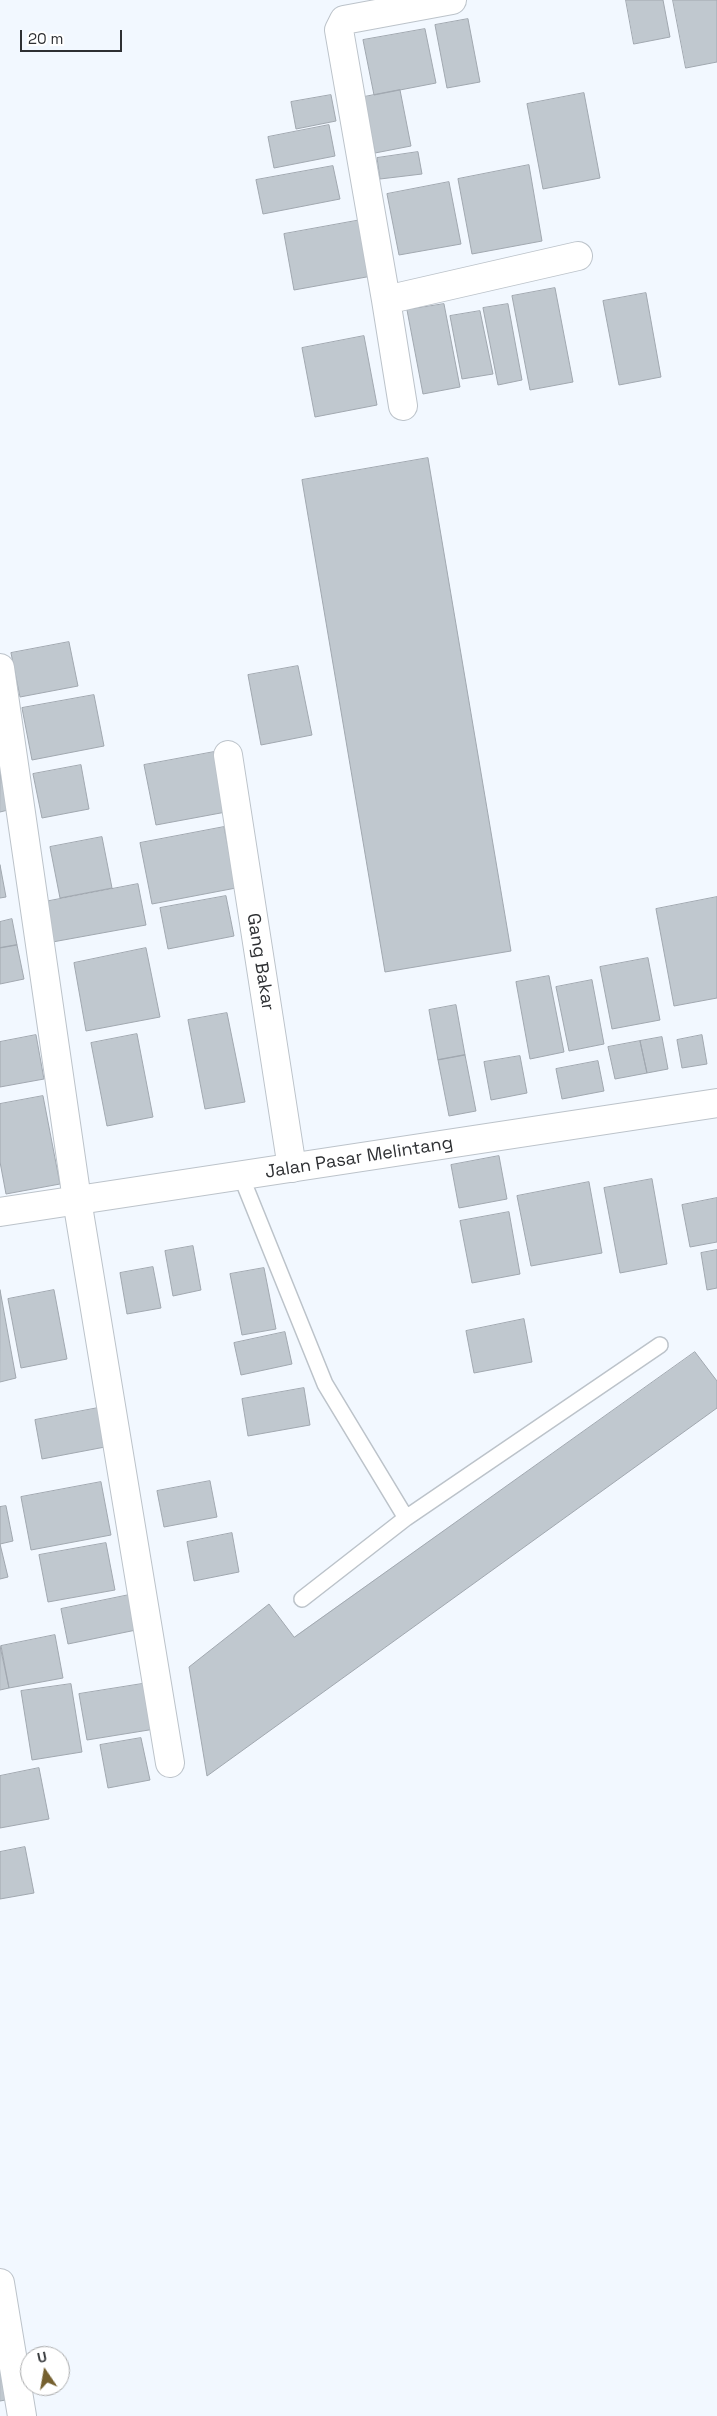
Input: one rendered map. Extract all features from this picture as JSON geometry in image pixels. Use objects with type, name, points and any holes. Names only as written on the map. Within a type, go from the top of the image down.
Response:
[{"type":"street","points":[[402,406],[386,300],[340,36],[340,24],[344,20],[360,16],[452,0]]},
{"type":"street","points":[[386,300],[578,256]]},
{"type":"street","points":[[0,668],[77,1200],[170,1763]]},
{"type":"street","name":"Gang Bakar","points":[[228,756],[292,1168]]},
{"type":"street","name":"Jalan Pasar Melintang","points":[[0,1212],[717,1103]]},
{"type":"street","points":[[0,2283],[22,2416]]},
{"type":"lane","points":[[241,1176],[325,1384],[406,1518]]},
{"type":"lane","points":[[302,1599],[406,1518],[660,1344]]},
{"type":"building","points":[[626,0],[663,0],[670,37],[634,44]]},
{"type":"building","points":[[673,0],[717,0],[717,62],[686,68]]},
{"type":"building","points":[[468,19],[480,82],[447,88],[435,25]]},
{"type":"building","points":[[425,29],[436,83],[374,95],[363,40]]},
{"type":"building","points":[[400,90],[411,146],[375,153],[364,97]]},
{"type":"building","points":[[584,93],[600,178],[543,189],[527,104]]},
{"type":"building","points":[[331,95],[336,121],[296,129],[291,102]]},
{"type":"building","points":[[329,125],[335,156],[274,168],[268,137]]},
{"type":"building","points":[[418,152],[422,174],[380,179],[377,158]]},
{"type":"building","points":[[529,165],[542,241],[472,254],[458,179]]},
{"type":"building","points":[[333,166],[340,199],[263,214],[256,180]]},
{"type":"building","points":[[449,182],[461,244],[399,255],[387,194]]},
{"type":"building","points":[[361,220],[372,276],[294,290],[284,234]]},
{"type":"building","points":[[555,288],[573,382],[530,390],[512,296]]},
{"type":"building","points":[[646,293],[661,377],[619,385],[603,301]]},
{"type":"building","points":[[444,304],[460,387],[423,394],[407,310]]},
{"type":"building","points":[[508,304],[522,380],[498,385],[483,308]]},
{"type":"building","points":[[480,311],[493,374],[462,379],[450,316]]},
{"type":"building","points":[[364,336],[377,405],[315,417],[302,348]]},
{"type":"building","points":[[428,458],[511,951],[385,972],[302,480]]},
{"type":"building","points":[[69,642],[78,686],[20,697],[11,653]]},
{"type":"building","points":[[298,666],[312,735],[261,745],[248,675]]},
{"type":"building","points":[[94,695],[104,746],[32,760],[22,708]]},
{"type":"building","points":[[214,752],[226,812],[156,825],[144,765]]},
{"type":"building","points":[[81,765],[89,809],[42,818],[33,774]]},
{"type":"building","points":[[0,773],[8,810],[0,812]]},
{"type":"building","points":[[224,827],[236,888],[152,904],[140,843]]},
{"type":"building","points":[[102,837],[112,888],[60,898],[50,847]]},
{"type":"building","points":[[0,865],[6,897],[0,898]]},
{"type":"building","points":[[138,884],[146,925],[47,943],[39,903]]},
{"type":"building","points":[[226,896],[234,936],[168,949],[160,908]]},
{"type":"building","points":[[717,897],[717,998],[674,1006],[656,909]]},
{"type":"building","points":[[12,919],[17,945],[0,948],[0,922]]},
{"type":"building","points":[[17,945],[24,979],[0,984],[0,948]]},
{"type":"building","points":[[146,948],[160,1017],[86,1031],[74,963]]},
{"type":"building","points":[[648,958],[660,1020],[612,1029],[600,967]]},
{"type":"building","points":[[549,976],[564,1052],[530,1059],[516,982]]},
{"type":"building","points":[[592,980],[604,1044],[569,1051],[556,987]]},
{"type":"building","points":[[456,1005],[465,1055],[438,1060],[429,1010]]},
{"type":"building","points":[[227,1013],[245,1102],[205,1109],[188,1020]]},
{"type":"building","points":[[137,1034],[153,1117],[107,1126],[91,1043]]},
{"type":"building","points":[[36,1035],[44,1079],[0,1087],[0,1042]]},
{"type":"building","points":[[702,1035],[707,1064],[682,1068],[677,1040]]},
{"type":"building","points":[[662,1037],[668,1069],[647,1073],[640,1041]]},
{"type":"building","points":[[640,1041],[647,1073],[615,1079],[608,1047]]},
{"type":"building","points":[[465,1055],[476,1111],[449,1116],[438,1060]]},
{"type":"building","points":[[520,1056],[527,1093],[491,1100],[484,1062]]},
{"type":"building","points":[[598,1061],[604,1091],[562,1099],[556,1069]]},
{"type":"building","points":[[43,1096],[60,1184],[6,1194],[0,1162],[0,1104]]},
{"type":"building","points":[[499,1156],[507,1199],[459,1208],[451,1165]]},
{"type":"building","points":[[652,1179],[667,1264],[620,1273],[604,1188]]},
{"type":"building","points":[[589,1182],[602,1253],[531,1266],[517,1196]]},
{"type":"building","points":[[717,1198],[717,1242],[690,1247],[682,1205]]},
{"type":"building","points":[[509,1212],[520,1274],[472,1283],[460,1221]]},
{"type":"building","points":[[193,1246],[201,1290],[173,1296],[165,1251]]},
{"type":"building","points":[[717,1250],[717,1288],[707,1290],[701,1253]]},
{"type":"building","points":[[153,1267],[161,1308],[127,1314],[120,1273]]},
{"type":"building","points":[[264,1268],[276,1329],[242,1335],[230,1274]]},
{"type":"building","points":[[0,1290],[16,1378],[0,1382]]},
{"type":"building","points":[[54,1290],[67,1359],[21,1368],[8,1299]]},
{"type":"building","points":[[524,1319],[532,1362],[474,1373],[466,1331]]},
{"type":"building","points":[[285,1332],[292,1364],[241,1375],[234,1343]]},
{"type":"building","points":[[695,1352],[717,1381],[717,1408],[207,1776],[189,1667],[269,1604],[294,1637]]},
{"type":"building","points":[[304,1388],[310,1425],[248,1436],[242,1399]]},
{"type":"building","points":[[98,1408],[105,1447],[42,1459],[35,1420]]},
{"type":"building","points":[[210,1481],[217,1517],[164,1527],[157,1491]]},
{"type":"building","points":[[101,1482],[111,1535],[31,1550],[21,1497]]},
{"type":"building","points":[[6,1506],[13,1541],[0,1544],[0,1507]]},
{"type":"building","points":[[232,1533],[239,1572],[194,1581],[187,1542]]},
{"type":"building","points":[[106,1543],[115,1590],[48,1602],[39,1555]]},
{"type":"building","points":[[0,1544],[8,1577],[0,1579]]},
{"type":"building","points":[[134,1594],[141,1629],[68,1644],[61,1609]]},
{"type":"building","points":[[55,1635],[63,1678],[9,1688],[1,1646]]},
{"type":"building","points":[[0,1646],[9,1688],[0,1690]]},
{"type":"building","points":[[148,1683],[155,1729],[87,1740],[79,1694]]},
{"type":"building","points":[[71,1684],[82,1752],[32,1760],[21,1691]]},
{"type":"building","points":[[141,1738],[150,1780],[108,1788],[100,1745]]},
{"type":"building","points":[[39,1768],[49,1819],[0,1828],[0,1776]]},
{"type":"building","points":[[25,1847],[34,1893],[0,1899],[0,1852]]},
{"type":"building","points":[[0,2339],[11,2399],[0,2401]]}]
